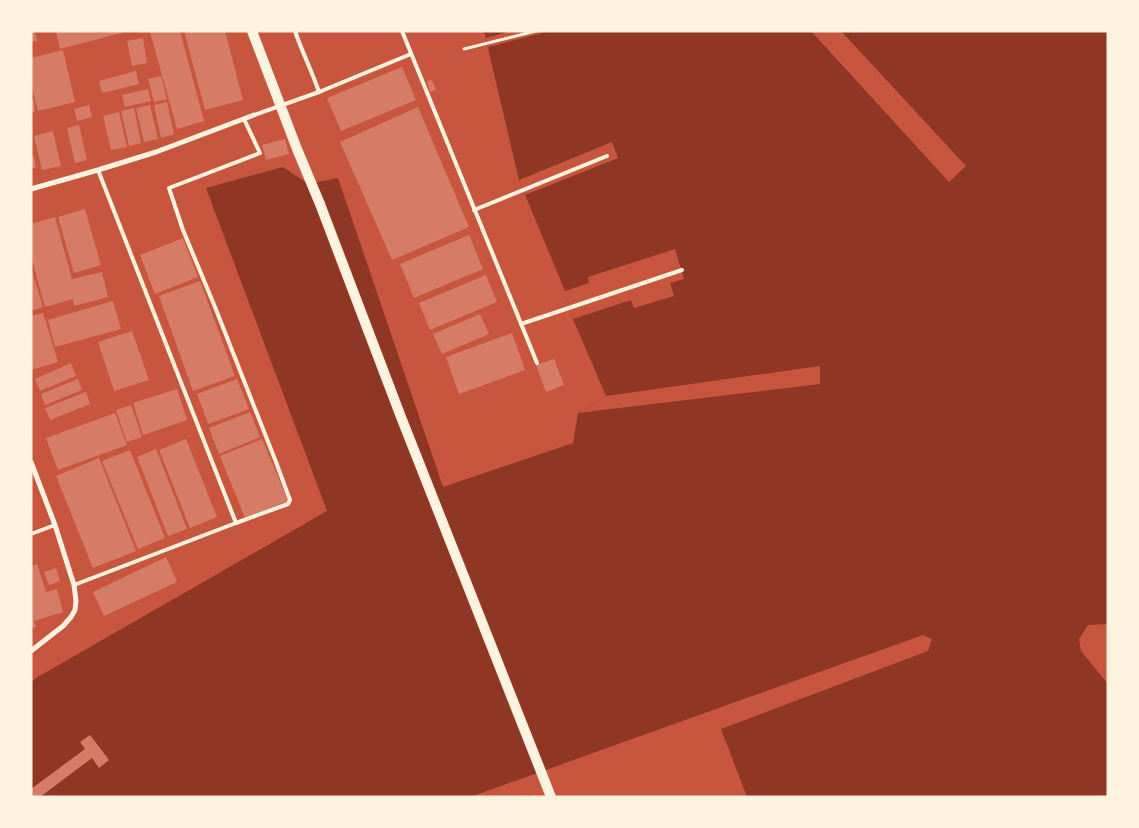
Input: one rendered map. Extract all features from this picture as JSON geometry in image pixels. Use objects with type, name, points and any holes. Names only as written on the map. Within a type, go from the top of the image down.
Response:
[{"type":"main road","points":[[252,31],[408,435],[551,797]]},
{"type":"street","points":[[31,189],[156,152],[254,115]]},
{"type":"street","points":[[31,462],[55,525],[74,584],[76,601],[75,610],[71,618],[31,651]]},
{"type":"lane","points":[[295,31],[319,92]]},
{"type":"lane","points":[[402,31],[520,324],[538,363]]},
{"type":"lane","points":[[254,115],[319,92],[411,54]]},
{"type":"lane","points":[[74,584],[288,504],[290,500],[226,334],[183,230],[169,188],[260,153],[244,119]]},
{"type":"lane","points":[[474,210],[607,156]]},
{"type":"lane","points":[[98,170],[236,523]]},
{"type":"lane","points":[[520,324],[682,270]]},
{"type":"lane","points":[[31,534],[55,525]]},
{"type":"path","points":[[464,49],[536,31]]},
{"type":"shaded area","points":[[484,31],[1108,31],[1108,624],[1088,625],[1079,639],[1081,651],[1108,684],[1108,797],[747,797],[721,729],[928,651],[932,639],[923,635],[470,797],[31,797],[31,682],[327,511],[206,188],[283,167],[308,184],[338,178],[443,487],[573,443],[578,413],[606,396],[573,319],[565,291],[519,180]]},
{"type":"pier","points":[[511,31],[550,31],[488,47],[486,38]]},
{"type":"pier","points":[[811,31],[841,31],[966,166],[949,182]]},
{"type":"pier","points":[[612,142],[618,158],[525,195],[519,180]]},
{"type":"pier","points":[[675,249],[684,279],[670,283],[674,296],[634,308],[631,300],[573,319],[565,291],[589,283],[588,277]]},
{"type":"pier","points":[[820,366],[820,384],[578,413],[606,396]]},
{"type":"building","points":[[31,31],[35,31],[37,41],[31,42]]},
{"type":"building","points":[[56,31],[125,31],[125,32],[60,49]]},
{"type":"building","points":[[180,31],[204,121],[177,129],[150,32]]},
{"type":"building","points":[[184,31],[225,31],[243,100],[205,110]]},
{"type":"building","points":[[143,38],[147,63],[132,66],[127,41]]},
{"type":"building","points":[[63,50],[75,102],[38,111],[31,84],[31,58]]},
{"type":"building","points":[[402,67],[416,100],[341,131],[327,98]]},
{"type":"building","points":[[136,71],[139,84],[102,93],[99,81]]},
{"type":"building","points":[[161,76],[167,99],[154,102],[148,79]]},
{"type":"building","points":[[432,80],[436,90],[430,92],[427,81]]},
{"type":"building","points":[[148,89],[151,101],[125,107],[122,95]]},
{"type":"building","points":[[31,100],[34,100],[35,112],[31,112]]},
{"type":"building","points":[[167,102],[174,134],[161,138],[154,105]]},
{"type":"building","points":[[89,105],[92,117],[77,121],[74,109]]},
{"type":"building","points":[[150,105],[158,139],[144,142],[136,108]]},
{"type":"building","points":[[418,107],[469,227],[392,260],[340,142]]},
{"type":"building","points":[[134,108],[141,143],[129,146],[121,111]]},
{"type":"building","points":[[119,112],[127,147],[111,150],[103,116]]},
{"type":"building","points":[[79,125],[87,160],[75,163],[67,128]]},
{"type":"building","points":[[53,131],[61,166],[42,170],[34,136]]},
{"type":"building","points":[[285,139],[289,154],[266,160],[262,145]]},
{"type":"building","points":[[34,156],[36,168],[31,169],[31,157]]},
{"type":"building","points":[[85,209],[101,265],[74,273],[58,217]]},
{"type":"building","points":[[55,217],[72,279],[102,272],[108,297],[74,306],[73,299],[45,307],[31,256],[31,224]]},
{"type":"building","points":[[469,235],[483,269],[414,298],[400,264]]},
{"type":"building","points":[[183,238],[198,277],[155,294],[140,255]]},
{"type":"building","points":[[31,268],[43,307],[31,311]]},
{"type":"building","points":[[486,275],[497,302],[430,330],[419,303]]},
{"type":"building","points":[[200,281],[235,376],[193,391],[159,296]]},
{"type":"building","points":[[113,301],[121,329],[55,347],[48,320]]},
{"type":"building","points":[[43,313],[58,362],[31,370],[31,316]]},
{"type":"building","points":[[480,314],[489,334],[442,354],[433,334]]},
{"type":"building","points":[[132,331],[149,380],[114,391],[98,342]]},
{"type":"building","points":[[512,333],[525,370],[459,394],[446,357]]},
{"type":"building","points":[[554,359],[564,385],[546,392],[536,365]]},
{"type":"building","points":[[71,363],[76,376],[40,391],[35,379]]},
{"type":"building","points":[[78,379],[82,390],[45,405],[41,394]]},
{"type":"building","points":[[237,379],[249,409],[208,424],[197,394]]},
{"type":"building","points":[[177,389],[187,420],[143,435],[133,403]]},
{"type":"building","points":[[86,392],[90,404],[50,420],[45,408]]},
{"type":"building","points":[[131,405],[142,437],[127,442],[116,410]]},
{"type":"building","points":[[250,412],[260,437],[219,454],[209,428]]},
{"type":"building","points":[[115,413],[127,445],[58,470],[46,438]]},
{"type":"building","points":[[186,439],[217,517],[190,528],[159,450]]},
{"type":"building","points":[[262,439],[288,501],[245,518],[220,456]]},
{"type":"building","points":[[156,449],[187,529],[168,536],[137,457]]},
{"type":"building","points":[[130,450],[165,538],[138,549],[102,461]]},
{"type":"building","points":[[99,458],[136,551],[93,568],[56,476]]},
{"type":"building","points":[[166,557],[177,582],[104,616],[93,592]]},
{"type":"building","points":[[37,564],[46,592],[57,589],[63,612],[34,621],[36,627],[31,628],[31,566]]},
{"type":"building","points":[[56,568],[60,581],[49,585],[44,572]]},
{"type":"building","points":[[90,735],[109,760],[99,768],[92,758],[40,797],[31,797],[31,789],[85,749],[80,742]]}]
